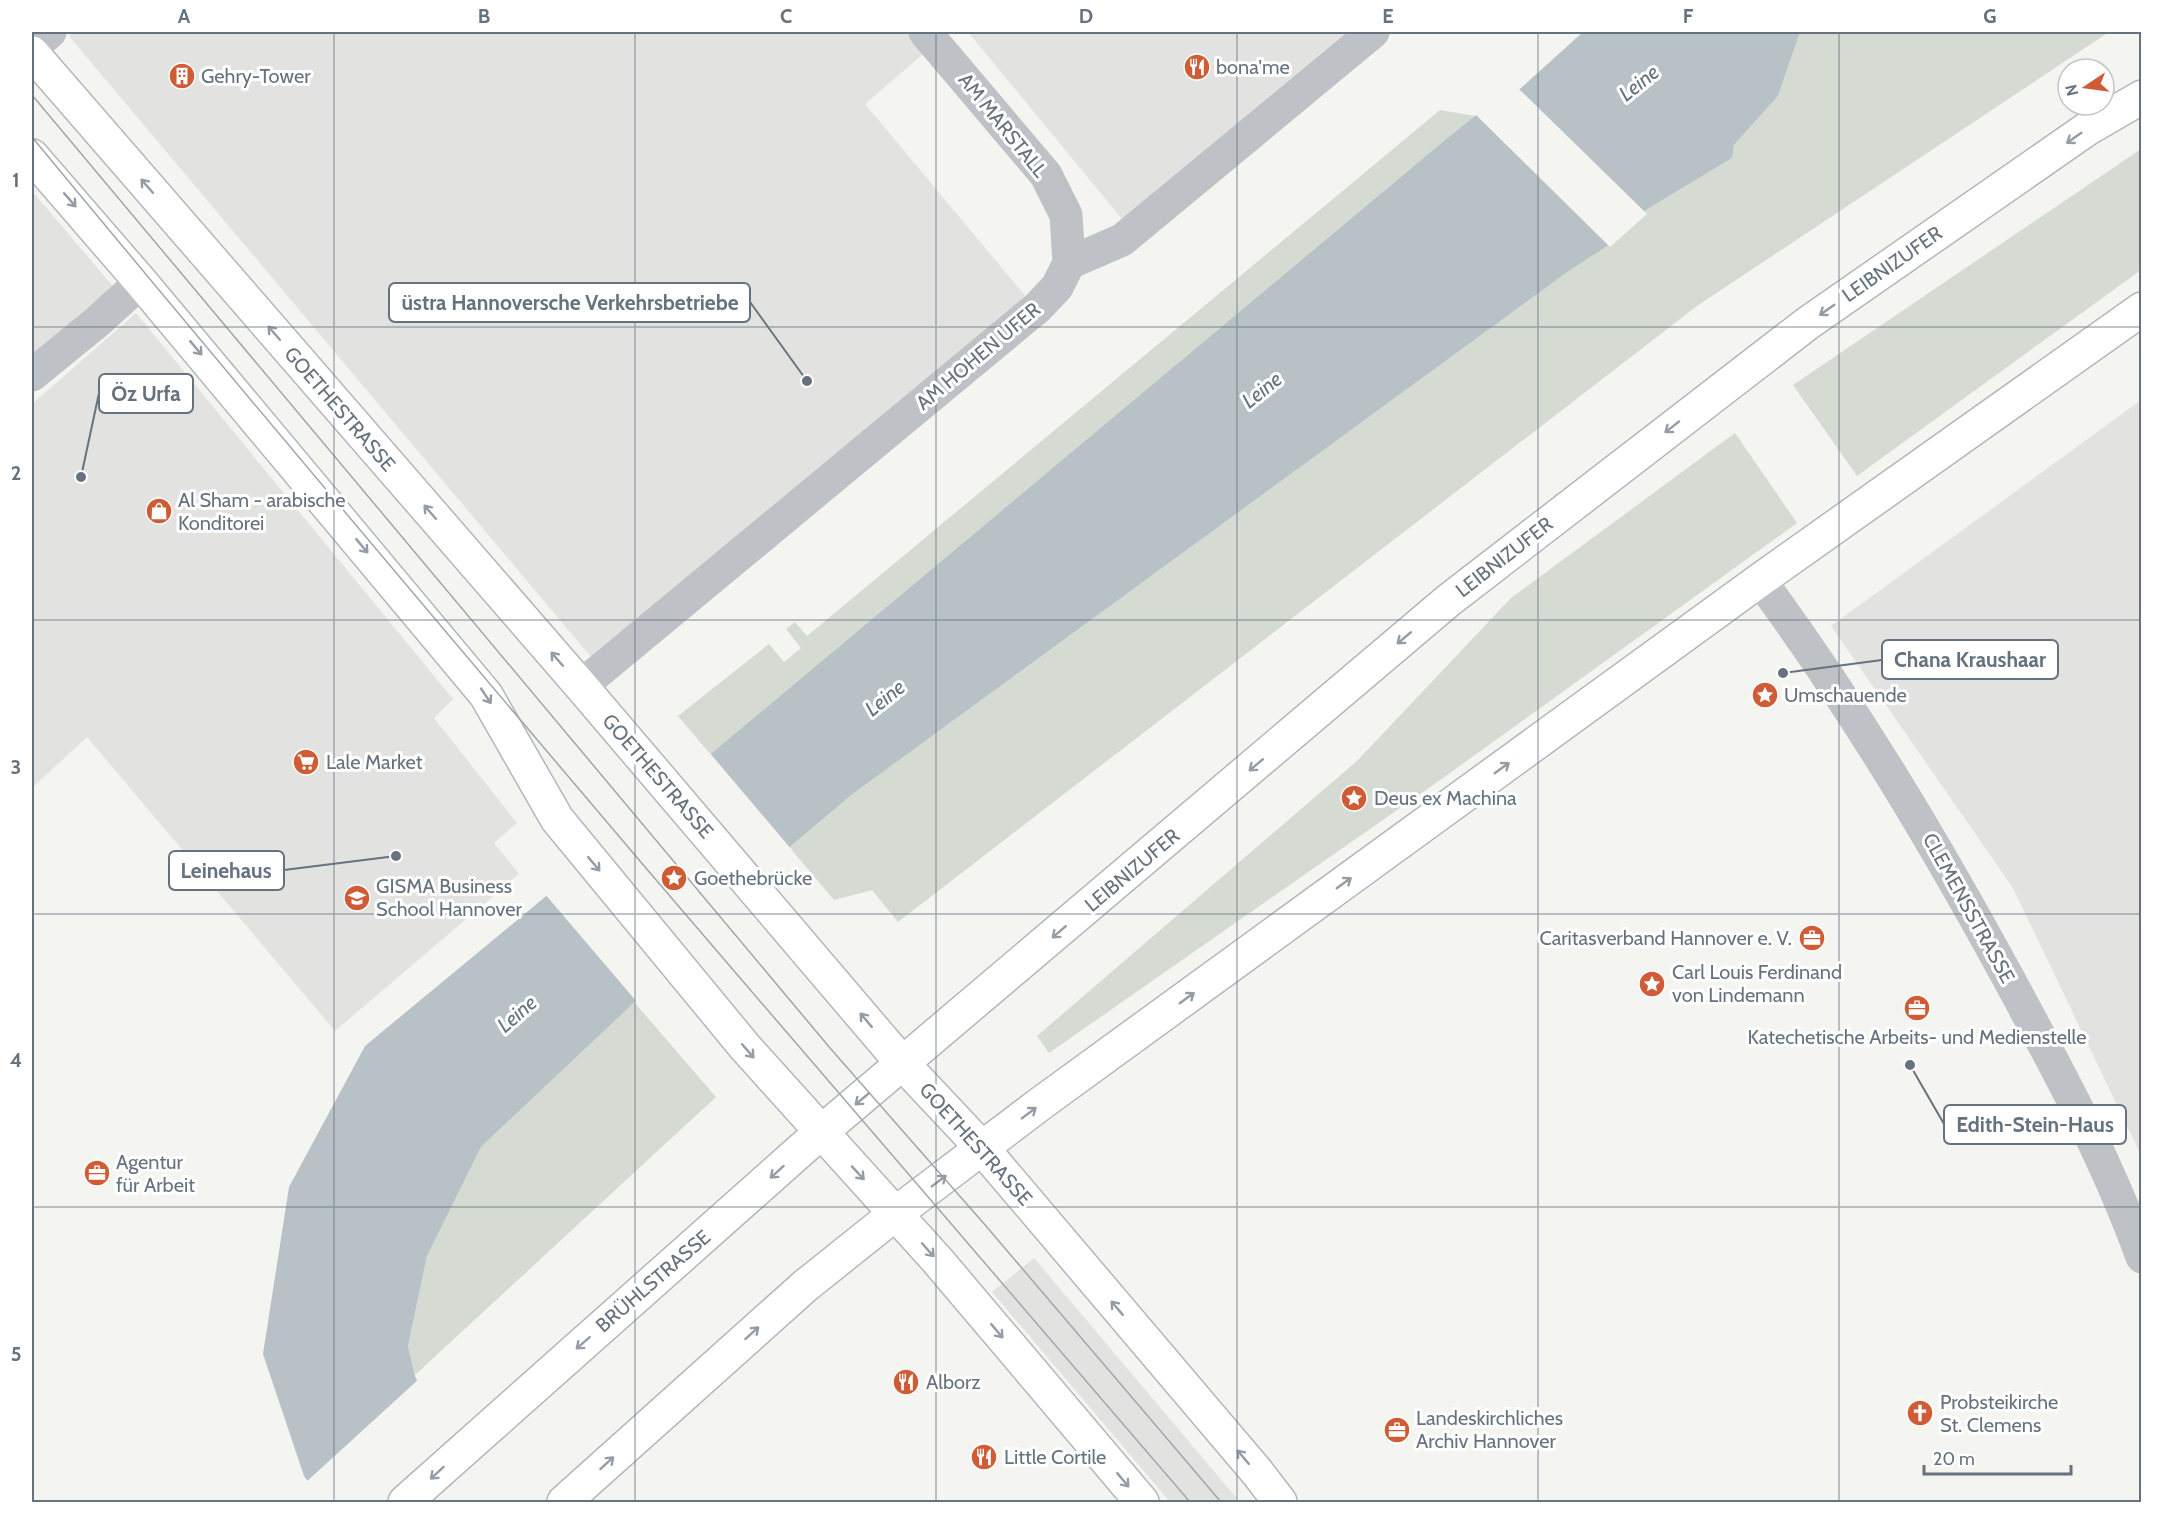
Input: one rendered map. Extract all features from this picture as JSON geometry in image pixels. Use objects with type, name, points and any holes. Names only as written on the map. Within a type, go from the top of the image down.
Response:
[{"type":"main road","name":"GOETHESTRASSE","points":[[32,53],[581,686],[903,1064],[982,1148],[1257,1472],[1280,1503]]},
{"type":"main road","name":"LEIBNIZUFER","points":[[903,1064],[1449,600],[1808,323],[2087,129],[2142,97]]},
{"type":"main road","points":[[32,156],[141,282],[486,695],[557,819],[745,1047],[938,1262],[1142,1503]]},
{"type":"main road","points":[[564,1503],[805,1286],[982,1148],[1760,580],[2142,309]]},
{"type":"main road","name":"BRÜHLSTRASSE","points":[[405,1503],[469,1443],[820,1133],[903,1064]]},
{"type":"street","points":[[32,47],[50,32]]},
{"type":"street","name":"AM MARSTALL","points":[[925,32],[1046,175],[1066,215],[1069,263]]},
{"type":"street","points":[[1069,263],[1122,240],[1373,32]]},
{"type":"street","name":"AM HOHEN UFER","points":[[581,686],[1038,308],[1057,287],[1069,263]]},
{"type":"street","points":[[32,375],[97,322],[141,282]]},
{"type":"street","name":"CLEMENSSTRASSE","points":[[1760,580],[1801,635],[1854,714],[1954,878],[2047,1048],[2130,1225],[2142,1257]]},
{"type":"shaded area","points":[[75,32],[949,32],[865,104],[1032,304],[596,663],[69,36]]},
{"type":"shaded area","points":[[968,32],[1346,32],[1122,219]]},
{"type":"shaded area","points":[[1800,32],[2109,32],[2071,57],[2056,57],[2056,67],[1697,306],[898,922],[872,890],[834,900],[678,716],[769,644],[784,662],[801,648],[786,629],[795,622],[807,636],[1440,110],[1475,116],[1607,246],[1646,210],[1732,158],[1734,145],[1778,96]]},
{"type":"shaded area","points":[[2141,149],[2141,270],[1857,476],[1793,385]]},
{"type":"shaded area","points":[[32,191],[116,290],[32,360]]},
{"type":"shaded area","points":[[136,313],[453,699],[434,718],[517,823],[494,843],[519,874],[335,1031],[87,737],[32,788],[32,404]]},
{"type":"shaded area","points":[[2141,400],[2141,1155],[2013,888],[1831,626]]},
{"type":"shaded area","points":[[1735,433],[1797,523],[1443,778],[1049,1053],[1037,1036],[1357,761],[1511,598]]},
{"type":"shaded area","points":[[634,1002],[716,1097],[415,1375],[408,1346],[427,1256],[481,1147]]},
{"type":"shaded area","points":[[1034,1258],[1240,1502],[1170,1502],[992,1292]]},
{"type":"water","name":"Leine","points":[[1583,32],[1800,32],[1778,96],[1734,145],[1732,158],[1646,210],[1607,246],[1567,272],[851,795],[793,844],[625,1011],[481,1147],[427,1256],[408,1346],[415,1376],[471,1502],[323,1502],[304,1476],[263,1354],[289,1187],[365,1046],[1444,141],[1475,116],[1521,88]]},
{"type":"pier","points":[[1517,87],[1647,214],[1610,247],[1474,113]]},
{"type":"pier","points":[[709,752],[792,850],[637,1002],[544,893]]},
{"type":"pier","points":[[420,1378],[474,1502],[320,1502],[305,1483]]},
{"type":"tram line","points":[[32,95],[830,1048],[986,1226],[1221,1502]]},
{"type":"tram line","points":[[32,137],[718,953],[1190,1502]]},
{"type":"place","name":"bona'me","points":[[1197,67]]},
{"type":"place","name":"Gehry-Tower","points":[[182,76]]},
{"type":"place","name":"üstra Hannoversche Verkehrsbetriebe","points":[[807,381]]},
{"type":"place","name":"Öz Urfa","points":[[81,477]]},
{"type":"place","name":"Al Sham - arabische Konditorei","points":[[159,511]]},
{"type":"place","name":"Chana Kraushaar","points":[[1783,673]]},
{"type":"place","name":"Umschauende","points":[[1765,695]]},
{"type":"place","name":"Lale Market","points":[[306,762]]},
{"type":"place","name":"Deus ex Machina","points":[[1354,798]]},
{"type":"place","name":"Leinehaus","points":[[396,856]]},
{"type":"place","name":"Goethebrücke","points":[[674,878]]},
{"type":"place","name":"GISMA Business School Hannover","points":[[357,898]]},
{"type":"place","name":"Caritasverband Hannover e. V.","points":[[1812,938]]},
{"type":"place","name":"Carl Louis Ferdinand von Lindemann","points":[[1652,984]]},
{"type":"place","name":"Katechetische Arbeits- und Medienstelle","points":[[1917,1008]]},
{"type":"place","name":"Edith-Stein-Haus","points":[[1910,1065]]},
{"type":"place","name":"Agentur für Arbeit","points":[[97,1173]]},
{"type":"place","name":"Alborz","points":[[906,1382]]},
{"type":"place","name":"Probsteikirche St. Clemens","points":[[1920,1413]]},
{"type":"place","name":"Landeskirchliches Archiv Hannover","points":[[1397,1430]]},
{"type":"place","name":"Little Cortile","points":[[984,1457]]}]
